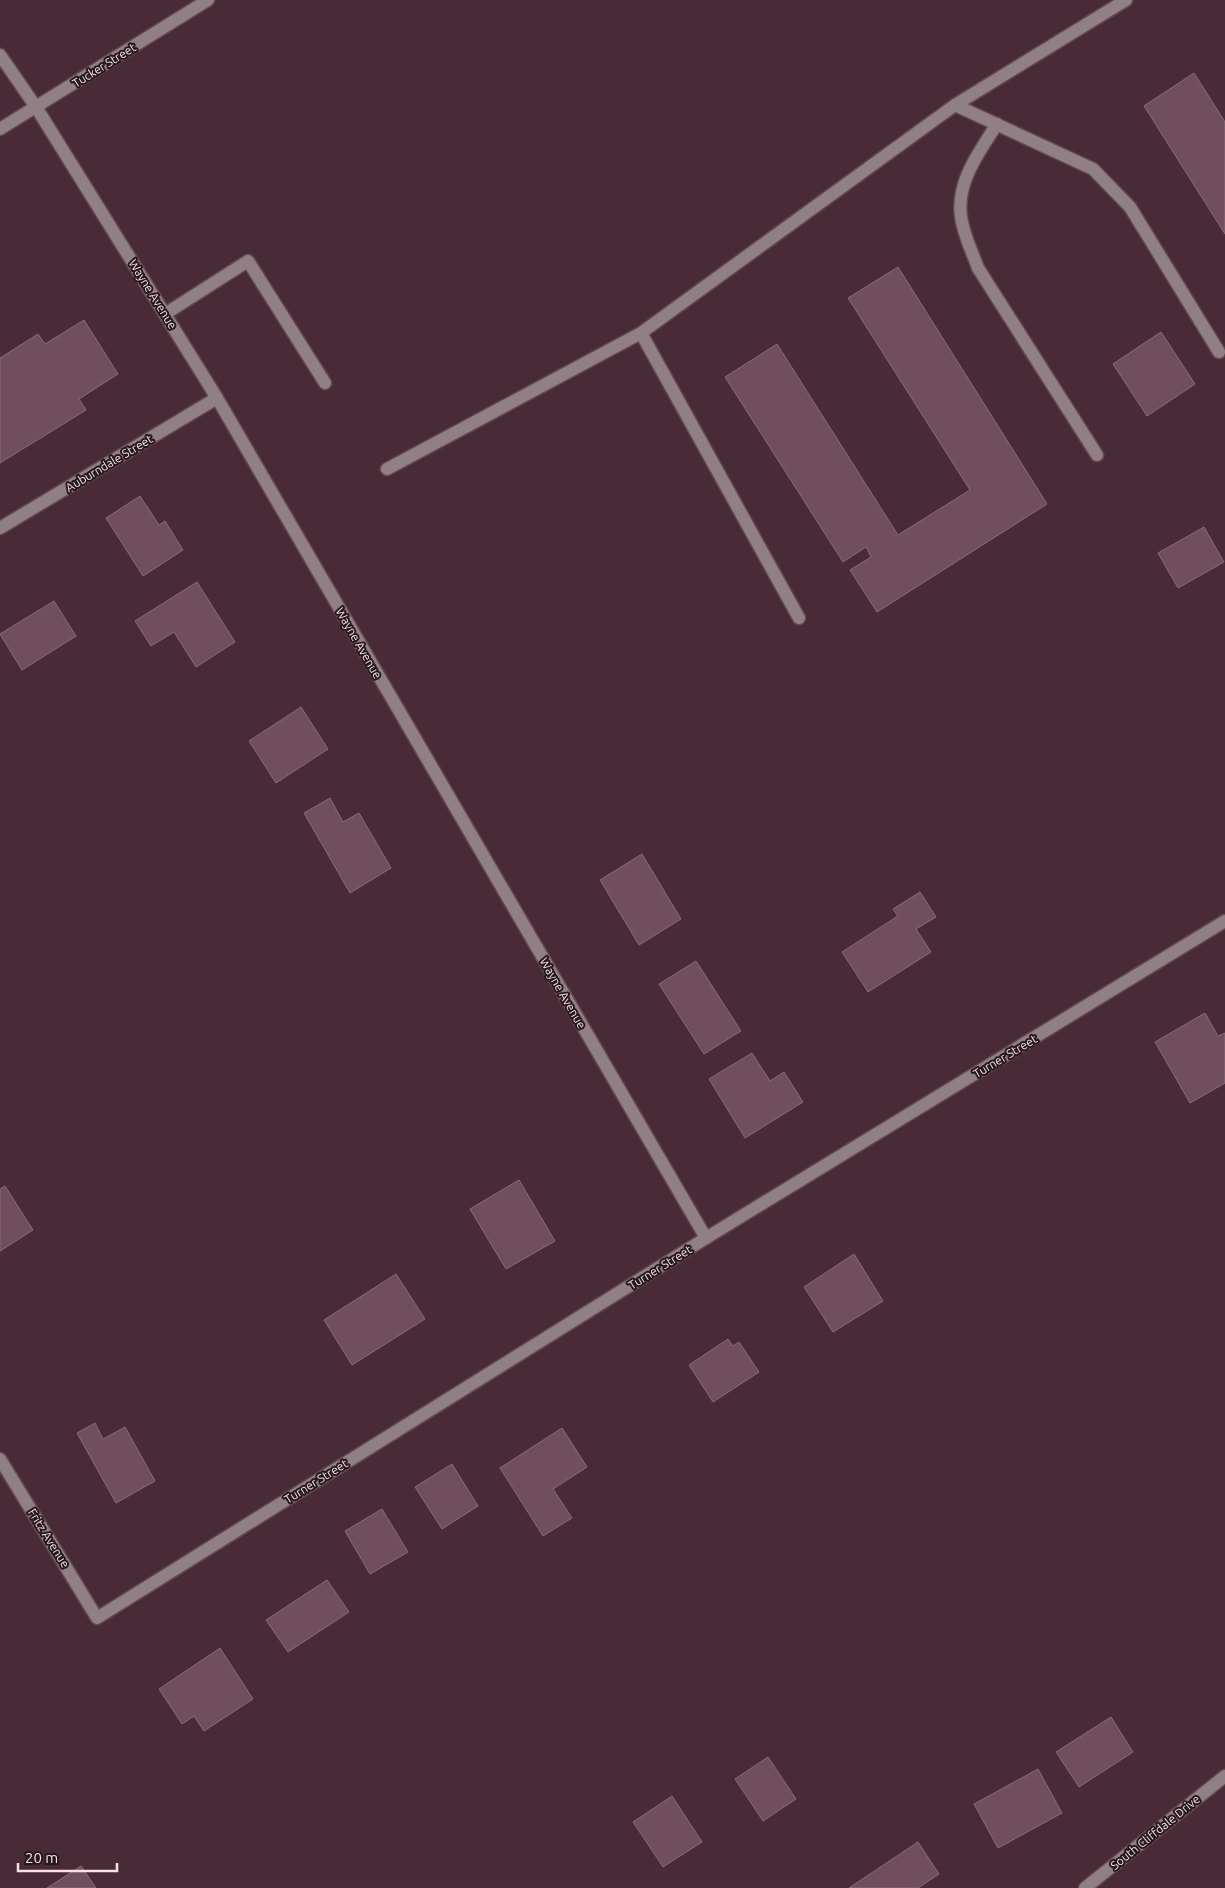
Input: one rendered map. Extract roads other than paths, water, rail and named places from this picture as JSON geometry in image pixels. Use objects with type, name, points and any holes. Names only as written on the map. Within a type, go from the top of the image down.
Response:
[{"type":"street","name":"Tucker Street","points":[[0,129],[208,0]]},
{"type":"street","points":[[387,468],[641,333],[955,104],[1126,0]]},
{"type":"street","name":"Wayne Avenue","points":[[0,55],[36,107],[217,398],[706,1238]]},
{"type":"street","points":[[955,104],[1093,168],[1130,207],[1219,352]]},
{"type":"street","points":[[997,124],[969,171],[961,197],[960,216],[978,268],[1097,456]]},
{"type":"street","points":[[165,314],[248,261],[325,384]]},
{"type":"street","points":[[641,333],[799,618]]},
{"type":"street","name":"Auburndale Street","points":[[0,528],[217,398]]},
{"type":"street","name":"Turner Street","points":[[97,1618],[706,1238],[1225,921]]},
{"type":"street","name":"Fritz Avenue","points":[[0,1459],[97,1618]]},
{"type":"street","name":"South Cliffdale Drive","points":[[1085,1888],[1225,1776]]}]
